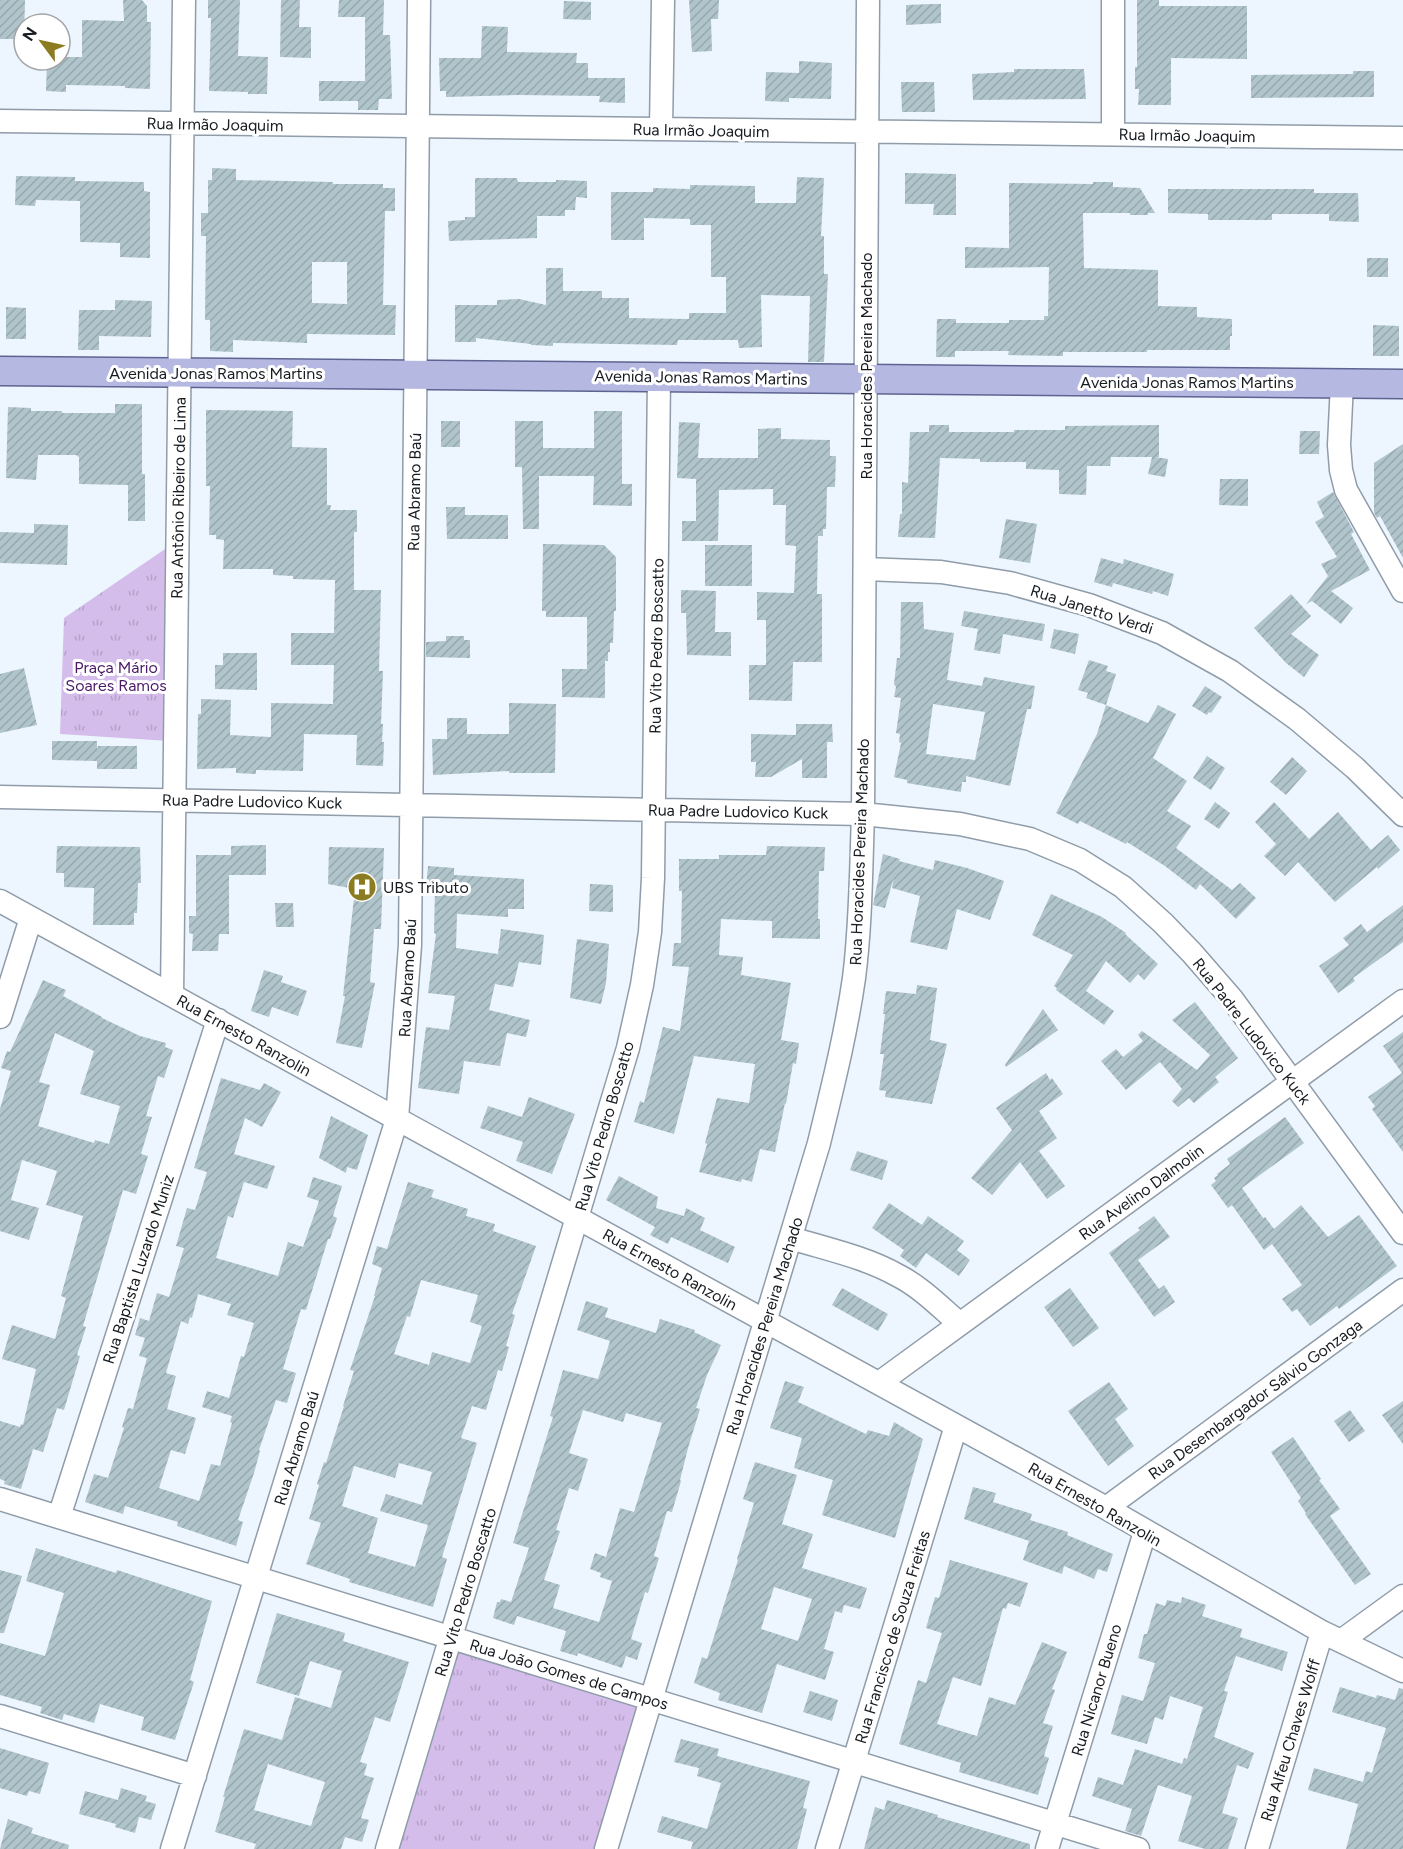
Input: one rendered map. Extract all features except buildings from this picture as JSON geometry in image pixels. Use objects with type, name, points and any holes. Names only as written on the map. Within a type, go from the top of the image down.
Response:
[{"type":"main road","name":"Avenida Jonas Ramos Martins","points":[[0,371],[1403,384]]},
{"type":"street","name":"Rua Antônio Ribeiro de Lima","points":[[172,995],[184,0]]},
{"type":"street","name":"Rua Abramo Baú","points":[[172,1849],[397,1119],[410,945],[419,0]]},
{"type":"street","points":[[661,129],[663,0]]},
{"type":"street","name":"Rua Horacides Pereira Machado","points":[[606,1849],[819,1143],[839,1063],[854,978],[863,814],[868,0]]},
{"type":"street","points":[[1113,0],[1113,134]]},
{"type":"street","name":"Rua Irmão Joaquim","points":[[0,121],[1402,138]]},
{"type":"street","name":"Rua Vito Pedro Boscatto","points":[[387,1849],[578,1218],[628,1048],[642,985],[650,932],[653,878],[659,377]]},
{"type":"street","points":[[1342,383],[1339,445],[1341,470],[1346,490],[1403,591]]},
{"type":"street","name":"Rua Janetto Verdi","points":[[865,569],[941,572],[1010,583],[1089,605],[1162,633],[1230,671],[1298,719],[1355,768],[1403,815]]},
{"type":"street","name":"Rua Padre Ludovico Kuck","points":[[0,797],[863,814],[960,824],[1030,839],[1080,860],[1123,887],[1192,953],[1232,999],[1403,1233]]},
{"type":"street","name":"Rua Ernesto Ranzolin","points":[[0,901],[956,1425],[1331,1637],[1403,1671]]},
{"type":"street","points":[[0,1017],[31,918]]},
{"type":"street","name":"Rua Avelino Dalmolin","points":[[879,1383],[1403,1001]]},
{"type":"street","name":"Rua Baptista Luzardo Muniz","points":[[59,1517],[218,1020]]},
{"type":"street","points":[[791,1238],[869,1262],[898,1275],[960,1324]]},
{"type":"street","name":"Rua Desembargador Sálvio Gonzaga","points":[[1106,1508],[1403,1290]]},
{"type":"street","name":"Rua Francisco de Souza Freitas","points":[[827,1849],[956,1425]]},
{"type":"street","name":"Rua João Gomes de Campos","points":[[0,1499],[1138,1849]]},
{"type":"street","name":"Rua Nicanor Bueno","points":[[1047,1849],[1145,1532]]},
{"type":"street","points":[[1331,1637],[1403,1596]]},
{"type":"street","name":"Rua Alfeu Chaves Wolff","points":[[1257,1849],[1331,1637]]},
{"type":"street","points":[[0,1716],[195,1776]]},
{"type":"green space","name":"Praça Mário Soares Ramos","points":[[171,545],[169,741],[60,734],[64,618]]},
{"type":"green space","points":[[452,1638],[652,1699],[606,1849],[387,1849]]},
{"type":"place","name":"UBS Tributo","points":[[362,887]]}]
